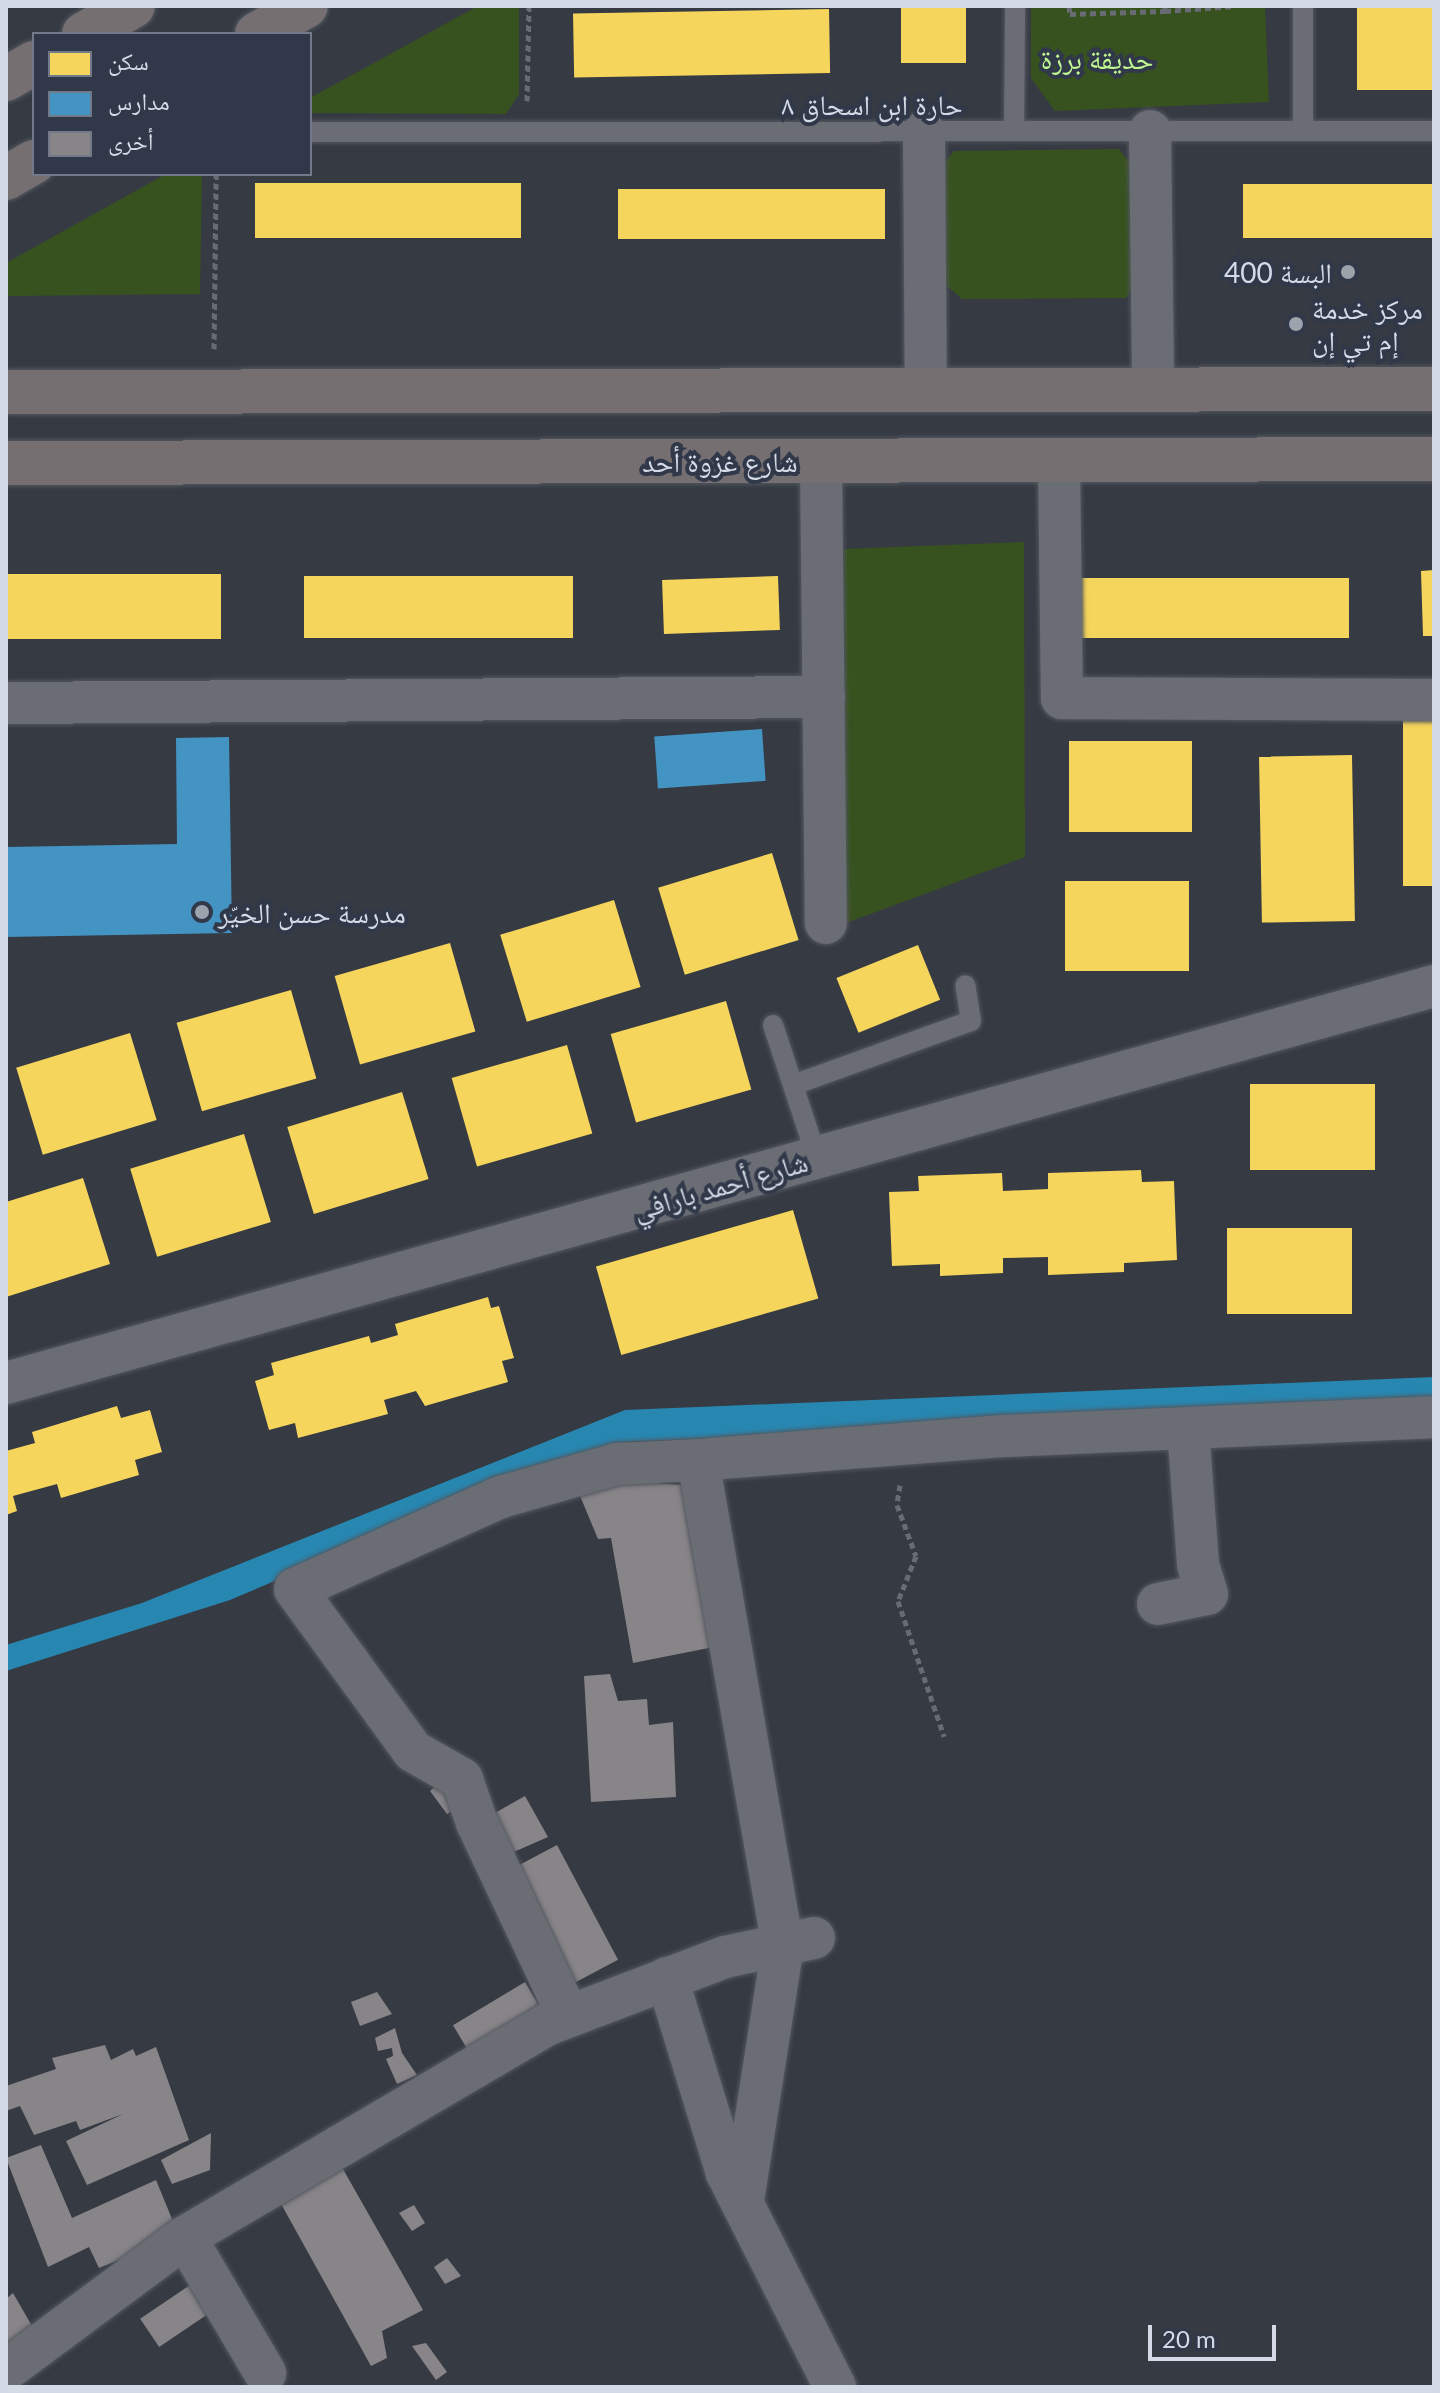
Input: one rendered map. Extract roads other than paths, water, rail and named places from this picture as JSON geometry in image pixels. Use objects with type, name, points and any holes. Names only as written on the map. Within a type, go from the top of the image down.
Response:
[{"type":"main road","points":[[88,32],[133,6]]},
{"type":"main road","points":[[260,32],[306,6]]},
{"type":"main road","points":[[6,79],[32,64]]},
{"type":"main road","points":[[6,178],[32,163]]},
{"type":"main road","points":[[6,392],[1434,389]]},
{"type":"main road","name":"شارع غزوة أحد","points":[[6,463],[1434,459]]},
{"type":"street","points":[[1150,131],[1153,390]]},
{"type":"street","points":[[924,132],[926,390]]},
{"type":"street","points":[[1059,460],[1062,698],[1434,700]]},
{"type":"street","points":[[821,461],[826,923]]},
{"type":"street","points":[[6,703],[824,697]]},
{"type":"street","name":"شارع أحمد بارافي","points":[[6,1383],[1434,986]]},
{"type":"street","points":[[568,2016],[477,1823],[462,1779],[413,1751],[295,1589],[501,1497],[617,1464],[900,1444],[1434,1417]]},
{"type":"street","points":[[1158,1604],[1207,1594],[1198,1564],[1188,1428]]},
{"type":"street","points":[[698,1460],[798,1941],[743,2201]]},
{"type":"street","points":[[6,2370],[185,2237],[568,2016],[725,1957],[798,1941]]},
{"type":"street","points":[[667,1978],[727,2173],[835,2387]]},
{"type":"street","points":[[185,2237],[265,2373]]},
{"type":"lane","points":[[1014,131],[1015,6]]},
{"type":"lane","points":[[1303,6],[1303,131]]},
{"type":"lane","name":"حارة ابن اسحاق ٨","points":[[312,132],[1434,131]]},
{"type":"lane","points":[[793,1085],[971,1021],[965,985]]},
{"type":"lane","points":[[773,1025],[817,1158]]},
{"type":"water","points":[[1434,1377],[1434,1405],[625,1442],[504,1483],[230,1600],[6,1671],[6,1645],[142,1603],[625,1410]]},
{"type":"place","name":"البسة 400","points":[[1348,272]]},
{"type":"place","name":"مركز خدمة إم تي إن","points":[[1296,324]]},
{"type":"place","name":"مدرسة حسن الخيّر","points":[[202,912]]},
{"type":"park label","name":"حديقة برزة","points":[[1097,58]]}]
